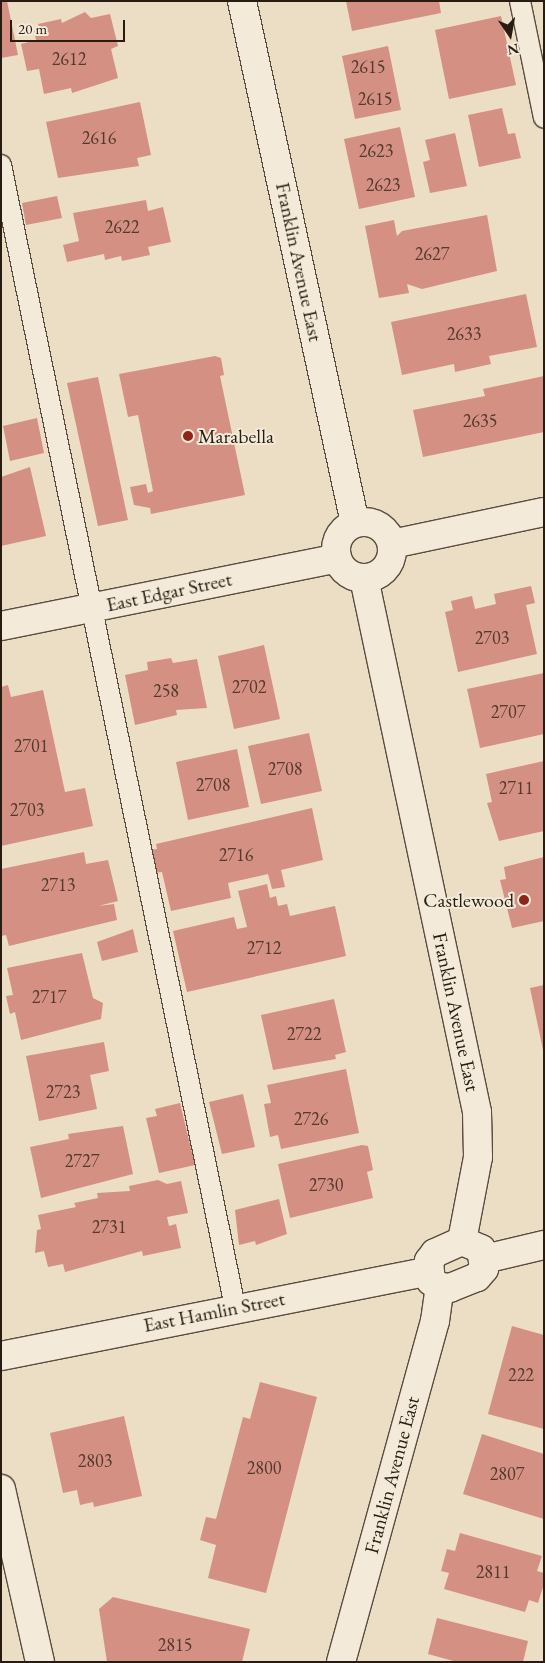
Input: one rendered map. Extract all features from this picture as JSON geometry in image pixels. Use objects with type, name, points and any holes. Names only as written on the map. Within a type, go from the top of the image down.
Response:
[{"type":"street","name":"Franklin Avenue East","points":[[242,1],[355,523]]},
{"type":"street","points":[[392,544],[544,512]]},
{"type":"street","points":[[355,523],[374,523],[392,544],[384,572],[364,578],[349,575],[337,558],[340,534],[355,523]]},
{"type":"street","name":"East Edgar Street","points":[[1,626],[337,558]]},
{"type":"street","name":"Franklin Avenue East","points":[[364,578],[477,1112],[478,1157],[462,1241]]},
{"type":"street","points":[[462,1241],[473,1242],[485,1259],[478,1277],[450,1288],[433,1279],[435,1253],[462,1241]]},
{"type":"street","points":[[485,1259],[544,1245]]},
{"type":"street","name":"Franklin Avenue East","points":[[341,1662],[435,1321],[433,1279]]},
{"type":"street","name":"East Hamlin Street","points":[[1,1356],[235,1307],[433,1279]]},
{"type":"street","points":[[1,1489],[40,1662]]},
{"type":"lane","points":[[520,1],[544,118]]},
{"type":"lane","points":[[1,164],[94,607],[235,1307]]},
{"type":"building","points":[[1,1],[7,1],[18,55],[1,58]]},
{"type":"building","points":[[346,1],[439,1],[441,13],[352,31]]},
{"type":"building","points":[[85,12],[91,18],[110,14],[118,46],[111,49],[118,78],[72,93],[71,88],[44,94],[39,69],[27,71],[21,44],[36,40],[34,31],[40,29],[38,24],[61,19],[62,23]]},
{"type":"building","points":[[501,16],[516,85],[449,99],[435,30]]},
{"type":"building","points":[[388,46],[401,110],[355,119],[342,56]]},
{"type":"building","points":[[140,102],[151,155],[137,158],[139,166],[58,178],[46,122]]},
{"type":"building","points":[[502,108],[508,134],[515,133],[521,158],[479,167],[468,115]]},
{"type":"building","points":[[400,127],[415,197],[359,209],[344,139]]},
{"type":"building","points":[[455,133],[467,186],[430,193],[423,162],[430,160],[425,140]]},
{"type":"building","points":[[57,196],[62,218],[26,225],[22,203]]},
{"type":"building","points":[[146,200],[148,211],[163,207],[171,242],[148,247],[150,255],[122,261],[121,256],[105,260],[104,254],[67,262],[63,245],[79,241],[73,213]]},
{"type":"building","points":[[487,215],[497,271],[422,289],[407,284],[409,293],[379,298],[365,226],[394,220],[397,236],[402,231]]},
{"type":"building","points":[[526,294],[537,347],[489,356],[491,364],[455,372],[454,364],[402,375],[391,322]]},
{"type":"building","name":"Marabella","points":[[215,356],[221,358],[224,375],[220,376],[245,495],[151,514],[150,508],[134,505],[130,487],[146,484],[148,493],[153,491],[138,415],[128,417],[119,374]]},
{"type":"building","points":[[544,376],[544,432],[423,457],[413,410],[485,396],[483,389]]},
{"type":"building","points":[[98,377],[128,520],[98,526],[67,383]]},
{"type":"building","points":[[37,418],[44,453],[10,461],[3,426]]},
{"type":"building","points":[[30,467],[46,536],[1,546],[1,477]]},
{"type":"building","points":[[531,586],[535,603],[526,605],[537,654],[458,672],[445,612],[453,610],[451,601],[472,596],[475,609],[496,604],[494,594]]},
{"type":"building","points":[[264,645],[280,719],[234,729],[218,656]]},
{"type":"building","points":[[171,658],[173,663],[197,659],[207,708],[176,710],[177,715],[135,725],[125,675],[148,670],[147,662]]},
{"type":"building","points":[[544,673],[544,734],[480,748],[467,689]]},
{"type":"building","points":[[8,685],[11,697],[43,690],[65,792],[85,788],[93,826],[1,846],[1,687]]},
{"type":"building","points":[[309,733],[322,791],[261,804],[248,746]]},
{"type":"building","points":[[237,749],[249,807],[188,820],[176,762]]},
{"type":"building","points":[[544,761],[544,831],[499,841],[487,803],[492,802],[486,774]]},
{"type":"building","points":[[312,808],[323,860],[281,870],[285,887],[272,889],[268,874],[228,883],[231,898],[171,911],[162,872],[154,873],[149,850],[157,849],[156,844]]},
{"type":"building","points":[[84,852],[86,864],[108,860],[118,901],[98,906],[114,904],[117,920],[9,946],[6,935],[1,936],[1,869]]},
{"type":"building","name":"Castlewood","points":[[544,857],[544,921],[512,928],[500,880],[506,879],[504,867]]},
{"type":"building","points":[[267,884],[270,898],[276,896],[278,906],[287,904],[290,916],[335,906],[346,956],[187,992],[173,931],[234,917],[237,929],[247,927],[238,891]]},
{"type":"building","points":[[133,929],[138,952],[102,961],[97,942]]},
{"type":"building","points":[[82,953],[93,998],[103,1003],[101,1019],[21,1040],[15,1012],[10,1014],[6,996],[13,995],[7,968]]},
{"type":"building","points":[[544,985],[544,1050],[543,1050],[530,988]]},
{"type":"building","points":[[334,999],[346,1052],[335,1055],[336,1059],[273,1070],[261,1015]]},
{"type":"building","points":[[104,1042],[109,1071],[90,1075],[97,1109],[39,1121],[26,1056]]},
{"type":"building","points":[[346,1069],[359,1133],[281,1149],[278,1135],[270,1137],[264,1104],[271,1103],[267,1085]]},
{"type":"building","points":[[243,1094],[255,1147],[222,1154],[209,1102]]},
{"type":"building","points":[[180,1103],[195,1165],[159,1173],[146,1118],[157,1116],[155,1109]]},
{"type":"building","points":[[123,1126],[133,1174],[41,1198],[30,1147],[69,1139],[68,1134]]},
{"type":"building","points":[[362,1145],[368,1146],[373,1170],[367,1172],[373,1198],[290,1218],[278,1164]]},
{"type":"building","points":[[158,1180],[167,1184],[181,1181],[188,1213],[167,1217],[169,1226],[176,1224],[181,1248],[143,1256],[142,1251],[65,1272],[63,1264],[48,1267],[44,1251],[35,1253],[37,1230],[41,1229],[38,1215],[76,1207],[74,1203],[98,1198],[97,1193],[130,1191],[129,1186]]},
{"type":"building","points":[[279,1199],[287,1234],[256,1245],[255,1241],[239,1245],[235,1210]]},
{"type":"building","points":[[512,1326],[544,1335],[544,1429],[488,1414]]},
{"type":"building","points":[[260,1382],[317,1397],[266,1593],[208,1578],[216,1545],[200,1540],[206,1517],[216,1519],[243,1417],[250,1419]]},
{"type":"building","points":[[124,1416],[142,1496],[94,1507],[93,1502],[80,1505],[77,1490],[63,1493],[50,1433]]},
{"type":"building","points":[[482,1434],[544,1454],[544,1519],[463,1494]]},
{"type":"building","points":[[460,1533],[542,1556],[537,1571],[544,1573],[544,1584],[538,1603],[529,1600],[525,1612],[444,1589],[449,1573],[441,1571],[447,1549],[455,1551]]},
{"type":"building","points":[[113,1597],[250,1629],[242,1662],[107,1662],[99,1609]]},
{"type":"building","points":[[437,1618],[528,1641],[523,1662],[457,1662],[428,1654]]},
{"type":"place","name":"Marabella","points":[[188,436]]},
{"type":"place","name":"Castlewood","points":[[524,900]]}]
